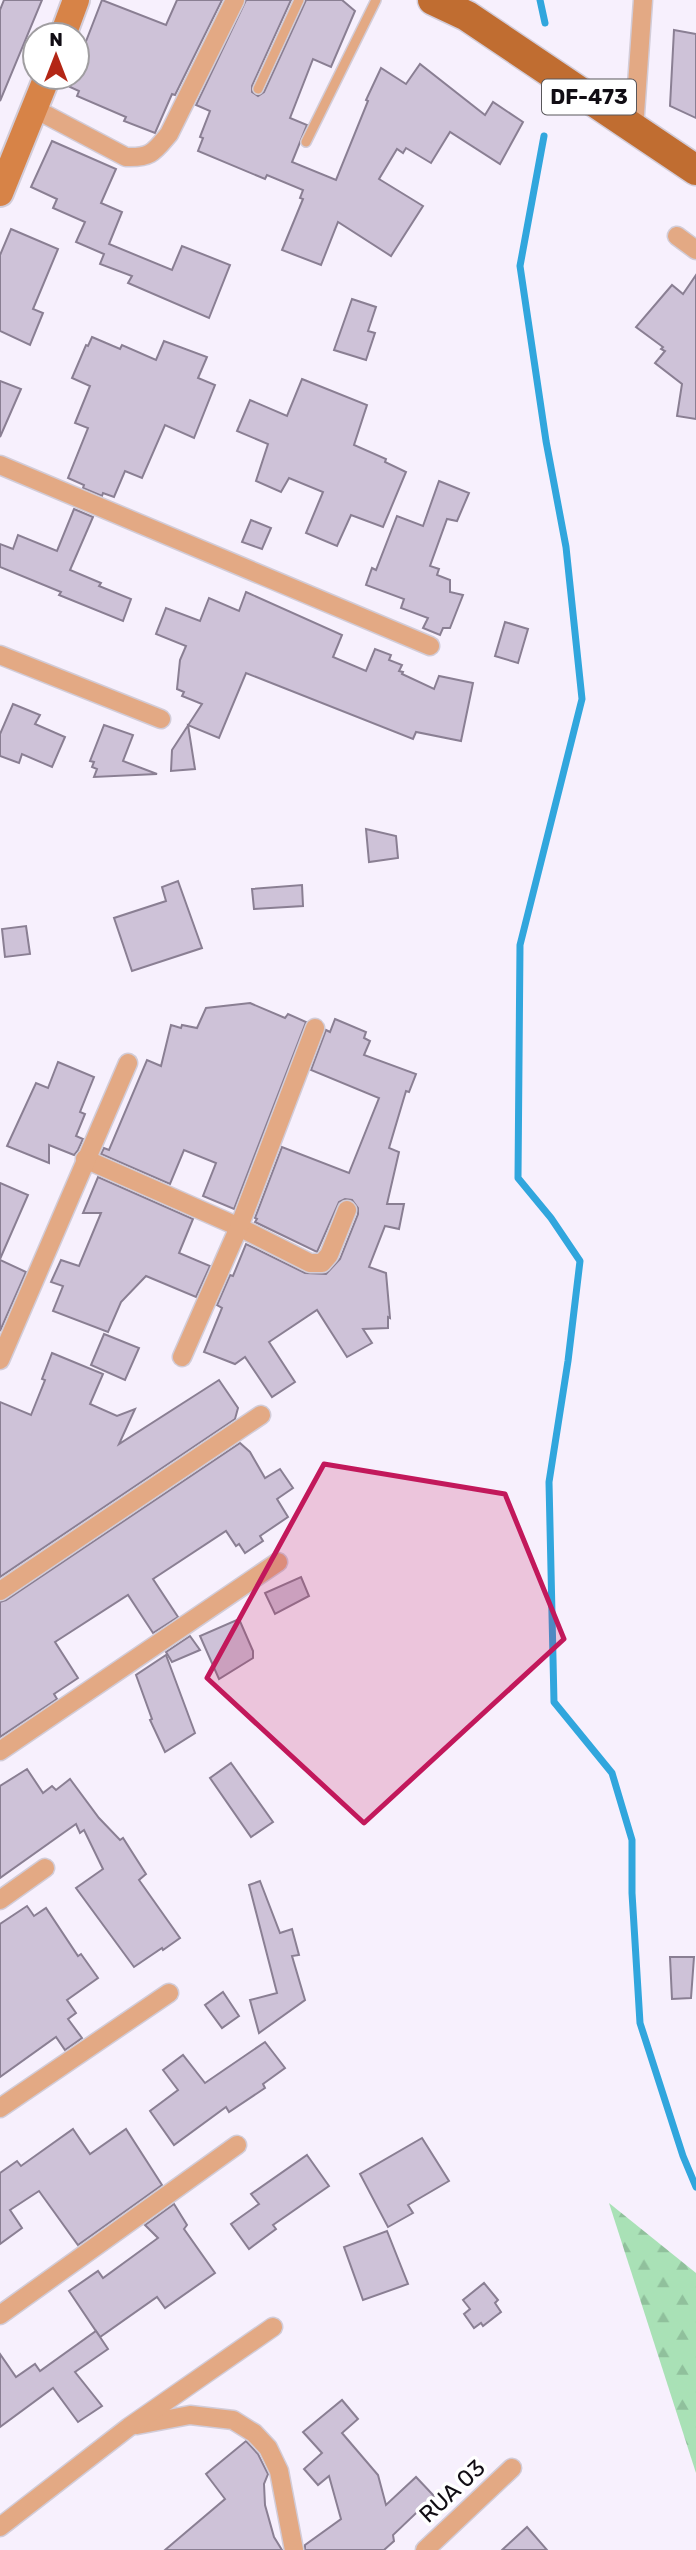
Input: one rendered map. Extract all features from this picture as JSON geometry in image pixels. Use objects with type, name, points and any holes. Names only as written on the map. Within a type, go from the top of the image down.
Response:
[{"type":"main road","name":"DF-473","points":[[433,0],[462,8],[696,170]]},
{"type":"street","points":[[68,21],[76,0]]},
{"type":"street","points":[[35,108],[126,157],[142,158],[153,153],[169,134],[234,0]]},
{"type":"street","points":[[634,128],[643,0]]},
{"type":"street","points":[[0,193],[42,91]]},
{"type":"street","points":[[677,236],[696,250]]},
{"type":"street","points":[[0,465],[430,646]]},
{"type":"street","points":[[0,656],[161,719]]},
{"type":"street","points":[[182,1357],[239,1227],[315,1028]]},
{"type":"street","points":[[0,1360],[128,1063]]},
{"type":"street","points":[[85,1159],[239,1227],[310,1263],[322,1263],[329,1255],[346,1210]]},
{"type":"street","points":[[0,1591],[261,1415]]},
{"type":"street","points":[[0,1751],[278,1562]]},
{"type":"street","points":[[0,1900],[45,1868]]},
{"type":"street","points":[[0,2108],[169,1993]]},
{"type":"street","points":[[0,2315],[237,2145]]},
{"type":"street","points":[[0,2527],[129,2427],[273,2327]]},
{"type":"street","points":[[129,2427],[190,2415],[233,2420],[254,2433],[268,2448],[279,2472],[294,2550]]},
{"type":"street","name":"RUA 03","points":[[425,2550],[512,2468]]},
{"type":"lane","points":[[258,89],[299,0]]},
{"type":"lane","points":[[306,142],[376,0]]},
{"type":"highlighted area","points":[[324,1464],[505,1494],[564,1639],[364,1823],[207,1678]]},
{"type":"green space","points":[[609,2203],[696,2273],[696,2473]]},
{"type":"building","points":[[4,0],[42,0],[33,21],[21,21],[21,50],[0,101],[0,10]]},
{"type":"building","points":[[102,0],[166,25],[177,0],[222,0],[175,95],[172,94],[155,133],[124,121],[126,117],[77,96],[79,91],[91,91],[91,28]]},
{"type":"building","points":[[246,0],[291,0],[252,86],[252,92],[258,96],[264,92],[306,0],[342,0],[355,11],[331,67],[313,59],[290,118],[307,125],[292,162],[336,180],[381,68],[406,84],[420,64],[485,115],[493,102],[523,122],[500,164],[450,132],[431,163],[406,148],[403,153],[397,149],[379,179],[423,206],[391,256],[338,222],[321,265],[282,250],[303,199],[300,198],[303,190],[267,175],[265,179],[198,151],[203,138],[200,137],[210,111],[196,105]]},
{"type":"building","points":[[674,30],[696,34],[696,118],[670,106]]},
{"type":"building","points":[[52,141],[116,169],[101,203],[122,212],[109,244],[172,270],[182,246],[230,265],[209,318],[128,283],[132,276],[100,264],[104,254],[76,242],[85,222],[53,208],[57,199],[31,187]]},
{"type":"building","points":[[11,229],[58,249],[33,309],[43,313],[30,345],[0,331],[0,255]]},
{"type":"building","points":[[696,275],[696,419],[677,416],[682,384],[655,363],[665,351],[661,349],[663,347],[636,327],[672,285],[683,294]]},
{"type":"building","points":[[352,299],[376,307],[368,331],[375,333],[366,360],[334,350]]},
{"type":"building","points":[[92,337],[120,349],[122,345],[156,360],[164,341],[207,357],[198,378],[215,385],[194,438],[165,425],[142,478],[125,471],[114,497],[103,493],[102,496],[68,478],[88,428],[75,423],[90,386],[72,378]]},
{"type":"building","points":[[302,379],[367,405],[354,445],[386,459],[385,462],[406,472],[383,527],[351,515],[337,546],[306,533],[323,492],[289,478],[281,492],[256,481],[268,444],[237,431],[250,400],[287,416]]},
{"type":"building","points":[[0,381],[21,389],[0,437]]},
{"type":"building","points":[[439,481],[469,493],[457,521],[447,519],[430,566],[439,569],[437,575],[450,580],[450,592],[463,595],[450,628],[443,628],[440,635],[423,628],[428,618],[401,608],[404,599],[366,585],[372,568],[376,570],[397,516],[423,526]]},
{"type":"building","points":[[74,509],[93,517],[70,570],[131,599],[123,621],[0,567],[0,544],[13,549],[18,535],[57,551]]},
{"type":"building","points":[[251,520],[271,528],[262,549],[242,542]]},
{"type":"building","points":[[246,592],[342,635],[333,657],[366,671],[375,649],[391,655],[389,660],[402,665],[399,671],[403,672],[402,674],[434,689],[439,676],[473,683],[461,741],[416,732],[413,739],[246,673],[219,738],[188,725],[202,704],[182,696],[184,692],[177,689],[180,660],[186,646],[156,634],[166,608],[200,621],[209,598],[239,611]]},
{"type":"building","points":[[505,622],[528,629],[518,663],[495,656]]},
{"type":"building","points":[[13,704],[40,715],[35,724],[65,737],[52,767],[22,754],[19,763],[0,756],[0,734]]},
{"type":"building","points":[[104,725],[133,735],[123,761],[157,774],[94,777],[97,769],[92,767],[94,762],[90,761]]},
{"type":"building","points":[[188,725],[195,769],[171,771],[172,750]]},
{"type":"building","points":[[366,829],[396,836],[398,858],[369,862]]},
{"type":"building","points":[[178,881],[202,948],[132,971],[114,918],[166,901],[162,887]]},
{"type":"building","points":[[302,885],[303,906],[254,909],[252,889]]},
{"type":"building","points":[[26,926],[30,954],[5,957],[2,929]]},
{"type":"building","points":[[250,1003],[285,1018],[288,1014],[306,1022],[234,1209],[203,1196],[216,1163],[184,1150],[170,1184],[101,1154],[104,1148],[109,1150],[147,1060],[161,1066],[171,1025],[197,1028],[206,1008]]},
{"type":"building","points":[[335,1019],[366,1032],[364,1038],[370,1041],[364,1055],[416,1074],[409,1092],[406,1091],[389,1148],[399,1152],[387,1204],[404,1204],[399,1229],[385,1226],[369,1267],[386,1273],[390,1318],[388,1317],[388,1328],[363,1329],[372,1343],[347,1357],[317,1310],[269,1342],[295,1382],[272,1397],[245,1357],[235,1364],[204,1352],[222,1308],[217,1305],[246,1244],[305,1273],[326,1274],[340,1259],[358,1214],[358,1208],[352,1200],[339,1202],[317,1252],[255,1222],[282,1147],[349,1173],[379,1098],[311,1070],[326,1030],[330,1032]]},
{"type":"building","points":[[58,1062],[94,1077],[80,1112],[85,1114],[76,1136],[83,1139],[78,1150],[74,1155],[49,1145],[49,1163],[7,1146],[36,1083],[48,1088]]},
{"type":"building","points":[[98,1177],[193,1219],[179,1253],[210,1266],[196,1297],[146,1276],[121,1302],[108,1332],[53,1311],[63,1286],[51,1282],[61,1260],[79,1266],[101,1213],[83,1213]]},
{"type":"building","points":[[0,1183],[28,1195],[0,1259]]},
{"type":"building","points":[[0,1260],[26,1272],[0,1331]]},
{"type":"building","points":[[104,1334],[139,1348],[125,1380],[91,1365]]},
{"type":"building","points":[[52,1353],[103,1374],[90,1404],[117,1416],[135,1409],[119,1444],[219,1380],[238,1408],[235,1419],[0,1577],[0,1402],[31,1415]]},
{"type":"building","points":[[240,1443],[250,1452],[265,1478],[280,1469],[293,1488],[277,1499],[288,1517],[260,1536],[263,1541],[245,1553],[239,1544],[236,1546],[226,1531],[153,1579],[178,1617],[153,1633],[128,1595],[55,1642],[78,1678],[54,1694],[57,1699],[0,1737],[0,1602]]},
{"type":"building","points":[[301,1577],[309,1596],[275,1614],[265,1593]]},
{"type":"building","points":[[239,1619],[253,1651],[253,1658],[219,1679],[200,1636]]},
{"type":"building","points":[[190,1636],[200,1650],[172,1662],[166,1652]]},
{"type":"building","points":[[166,1655],[195,1733],[165,1752],[150,1720],[152,1719],[136,1675]]},
{"type":"building","points":[[231,1763],[273,1822],[251,1837],[210,1778]]},
{"type":"building","points":[[27,1769],[43,1793],[52,1786],[56,1790],[70,1779],[99,1818],[120,1840],[123,1838],[146,1874],[139,1880],[180,1938],[134,1967],[76,1888],[103,1869],[84,1830],[80,1833],[76,1824],[0,1878],[0,1786]]},
{"type":"building","points":[[260,1881],[280,1933],[292,1929],[299,1955],[292,1956],[305,2000],[259,2033],[250,2000],[277,1993],[249,1885]]},
{"type":"building","points":[[27,1906],[34,1916],[46,1908],[78,1956],[81,1954],[98,1978],[67,2000],[76,2013],[68,2019],[82,2038],[65,2050],[56,2037],[0,2077],[0,1924]]},
{"type":"building","points":[[670,1957],[694,1957],[691,1998],[672,1999]]},
{"type":"building","points":[[223,1992],[239,2016],[222,2028],[205,2005]]},
{"type":"building","points":[[265,2042],[285,2068],[263,2084],[265,2088],[229,2112],[226,2107],[174,2145],[150,2111],[178,2090],[163,2070],[183,2055],[205,2083]]},
{"type":"building","points":[[73,2129],[90,2154],[126,2129],[162,2185],[78,2245],[39,2191],[10,2210],[22,2228],[0,2244],[0,2173],[17,2161],[21,2166]]},
{"type":"building","points":[[422,2138],[449,2181],[408,2205],[413,2213],[388,2227],[360,2174]]},
{"type":"building","points":[[307,2155],[329,2186],[273,2225],[276,2229],[249,2249],[231,2224],[259,2204],[251,2194]]},
{"type":"building","points":[[174,2204],[187,2225],[184,2229],[215,2273],[165,2308],[157,2297],[100,2337],[69,2291],[98,2271],[103,2278],[158,2238],[145,2225]]},
{"type":"building","points":[[387,2231],[408,2284],[363,2300],[344,2247]]},
{"type":"building","points":[[484,2283],[498,2300],[495,2303],[501,2312],[483,2326],[481,2323],[474,2328],[464,2314],[470,2309],[463,2300]]},
{"type":"building","points":[[96,2331],[108,2349],[75,2372],[102,2406],[78,2422],[53,2388],[0,2427],[0,2354],[16,2377],[35,2364],[40,2371]]},
{"type":"building","points":[[342,2400],[358,2419],[342,2433],[378,2475],[386,2505],[416,2477],[434,2496],[393,2535],[394,2541],[384,2550],[305,2550],[305,2545],[341,2519],[329,2476],[318,2485],[304,2469],[322,2453],[303,2432]]},
{"type":"building","points":[[246,2441],[258,2454],[268,2474],[264,2484],[265,2505],[274,2537],[282,2550],[165,2550],[225,2499],[206,2474]]},
{"type":"building","points":[[527,2527],[547,2550],[502,2550]]},
{"type":"waterway","points":[[540,0],[545,23]]},
{"type":"waterway","points":[[544,136],[520,266],[546,441],[566,547],[582,699],[520,945],[518,1178],[551,1218],[580,1261],[549,1482],[554,1702],[612,1773],[632,1840],[632,1893],[640,2023],[683,2156],[696,2187]]}]
